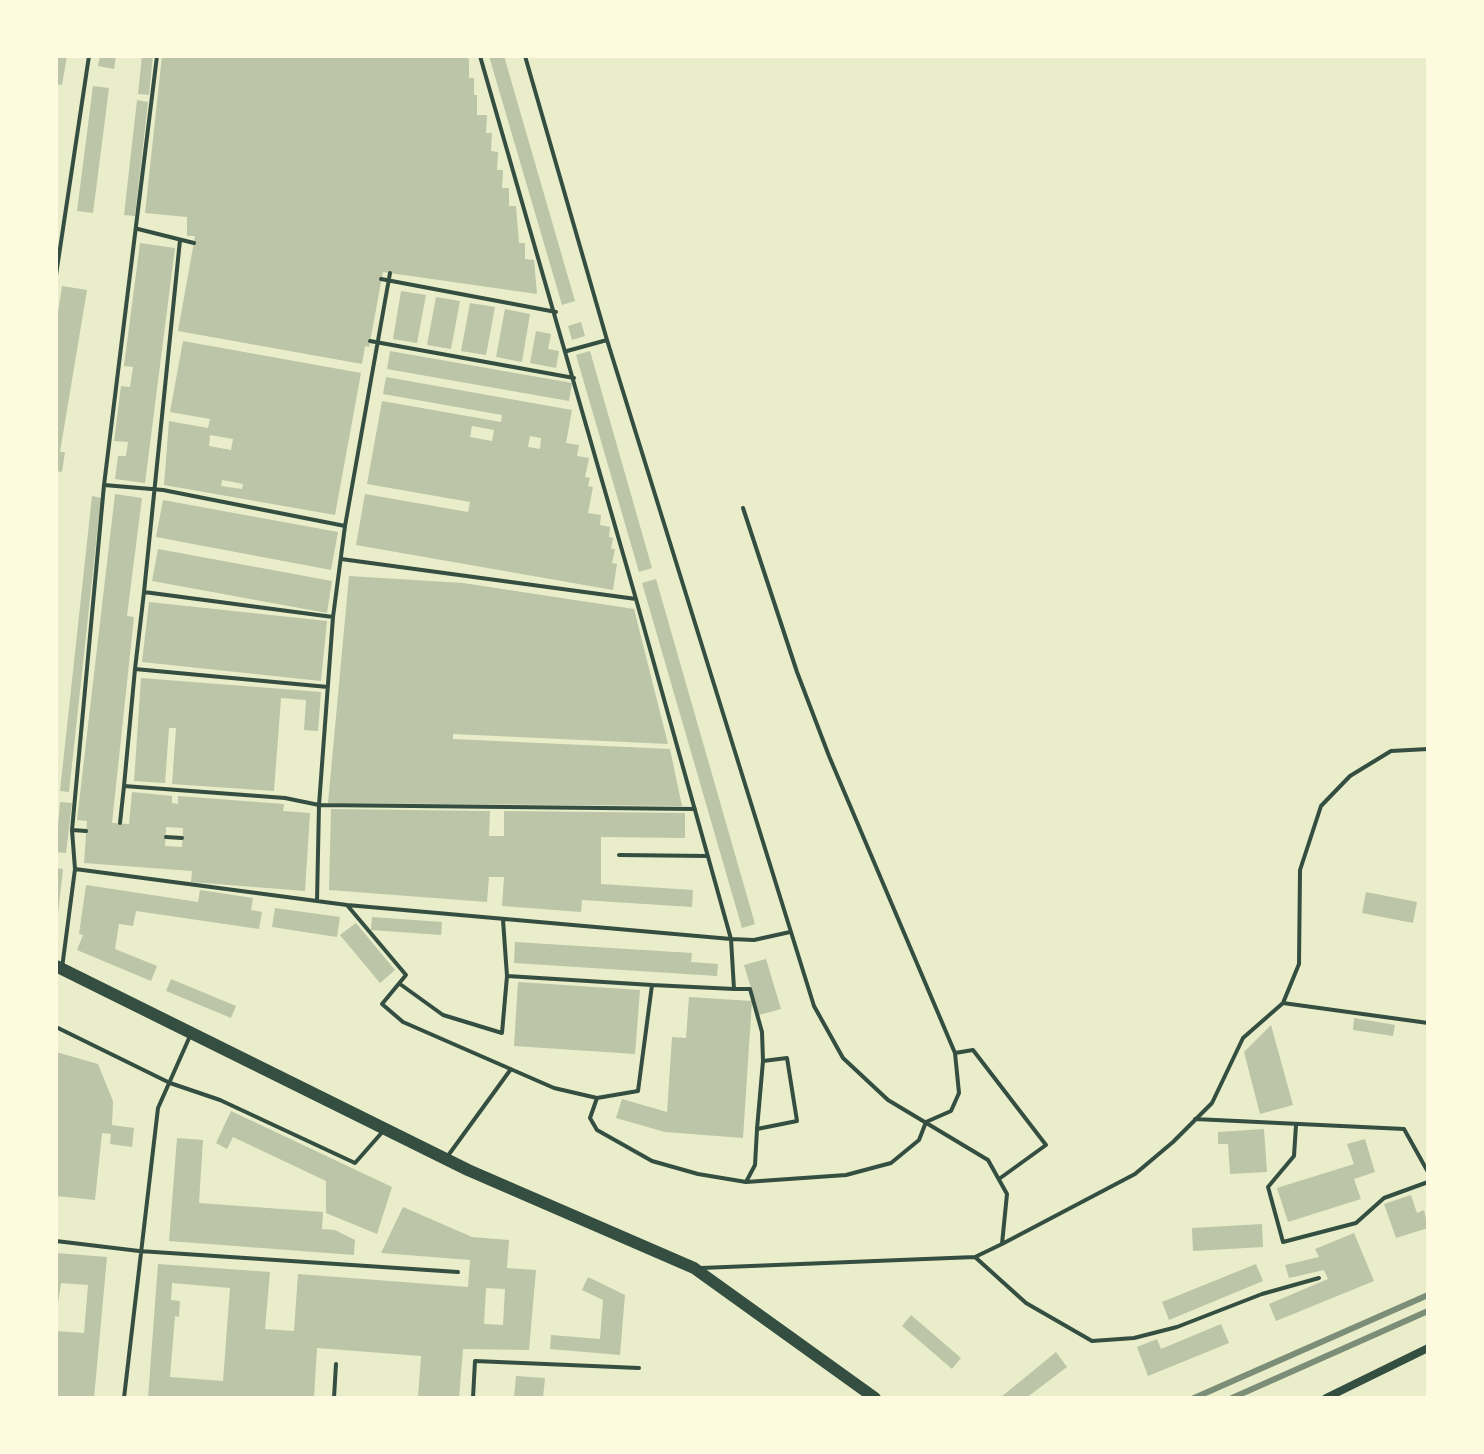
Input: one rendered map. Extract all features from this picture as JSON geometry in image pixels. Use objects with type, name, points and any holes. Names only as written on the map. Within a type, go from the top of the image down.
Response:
[{"type":"main road","points":[[59,968],[446,1159],[694,1268],[875,1398]]},
{"type":"street","points":[[1326,1398],[1428,1348]]},
{"type":"lane","points":[[56,275],[89,56]]},
{"type":"lane","points":[[59,968],[75,869],[72,830],[104,485],[157,56]]},
{"type":"lane","points":[[480,56],[556,312],[731,939],[734,989]]},
{"type":"lane","points":[[525,56],[607,340],[814,1006],[843,1058],[888,1100],[988,1160],[1007,1194],[1002,1244]]},
{"type":"lane","points":[[56,216],[65,217]]},
{"type":"lane","points":[[138,229],[194,243]]},
{"type":"lane","points":[[120,823],[180,240]]},
{"type":"lane","points":[[317,901],[319,805],[333,617],[345,526],[390,273]]},
{"type":"lane","points":[[381,279],[556,312]]},
{"type":"lane","points":[[175,306],[182,307]]},
{"type":"lane","points":[[567,351],[607,340]]},
{"type":"lane","points":[[370,341],[574,378]]},
{"type":"lane","points":[[104,485],[156,490],[345,526]]},
{"type":"lane","points":[[597,1098],[590,1118],[597,1130],[652,1161],[698,1174],[746,1182],[846,1175],[891,1163],[919,1140],[926,1122],[951,1111],[959,1093],[955,1053],[829,756],[797,672],[743,508]]},
{"type":"lane","points":[[341,559],[636,599]]},
{"type":"lane","points":[[144,592],[333,617]]},
{"type":"lane","points":[[135,669],[328,687]]},
{"type":"lane","points":[[694,1268],[975,1257],[1135,1174],[1212,1103],[1243,1038],[1283,1003],[1299,964],[1300,870],[1321,806],[1350,776],[1391,751],[1428,749]]},
{"type":"lane","points":[[124,786],[285,798],[319,805],[695,809]]},
{"type":"lane","points":[[72,830],[86,831]]},
{"type":"lane","points":[[166,837],[182,838]]},
{"type":"lane","points":[[308,847],[318,848]]},
{"type":"lane","points":[[619,855],[708,856]]},
{"type":"lane","points":[[75,869],[347,905],[503,920],[754,940],[790,932]]},
{"type":"lane","points":[[347,905],[406,975],[382,1004],[403,1022],[554,1088],[597,1098],[638,1091],[652,985]]},
{"type":"lane","points":[[400,984],[443,1015],[502,1033],[507,976],[503,920]]},
{"type":"lane","points":[[507,976],[750,989],[762,1032],[763,1061],[755,1165],[746,1182]]},
{"type":"lane","points":[[1283,1003],[1428,1023]]},
{"type":"lane","points":[[56,1027],[170,1083],[220,1100],[355,1163],[385,1129]]},
{"type":"lane","points":[[124,1398],[158,1108],[191,1033]]},
{"type":"lane","points":[[955,1053],[973,1050],[1046,1145],[999,1179]]},
{"type":"lane","points":[[757,1129],[797,1121],[787,1058],[763,1061]]},
{"type":"lane","points":[[446,1159],[511,1069]]},
{"type":"lane","points":[[1195,1119],[1404,1129],[1428,1172]]},
{"type":"lane","points":[[1296,1125],[1294,1156],[1268,1187],[1283,1242],[1356,1223],[1384,1198],[1428,1182]]},
{"type":"lane","points":[[56,1241],[139,1251],[458,1272]]},
{"type":"lane","points":[[975,1257],[1026,1303],[1092,1341],[1134,1338],[1177,1327],[1262,1294],[1319,1278]]},
{"type":"lane","points":[[473,1398],[475,1361],[639,1368]]},
{"type":"lane","points":[[334,1398],[336,1364]]},
{"type":"building","points":[[56,56],[67,56],[62,85],[56,84]]},
{"type":"building","points":[[100,56],[116,56],[114,69],[98,66]]},
{"type":"building","points":[[142,56],[153,56],[149,95],[138,94]]},
{"type":"building","points":[[162,56],[463,56],[469,59],[469,78],[474,78],[474,95],[477,95],[477,115],[487,115],[486,133],[492,133],[491,151],[498,152],[497,170],[503,170],[502,188],[509,188],[509,206],[516,206],[519,243],[525,243],[525,259],[534,260],[537,294],[383,272],[369,347],[365,346],[362,364],[178,331],[195,236],[187,236],[187,217],[145,213]]},
{"type":"building","points":[[489,56],[504,56],[575,301],[562,305]]},
{"type":"building","points":[[93,86],[109,88],[93,213],[77,211]]},
{"type":"building","points":[[137,100],[148,102],[135,216],[124,215]]},
{"type":"building","points":[[140,243],[175,248],[145,483],[115,479],[118,456],[126,456],[128,442],[114,441],[121,386],[130,387],[133,367],[124,366]]},
{"type":"building","points":[[62,286],[87,290],[60,452],[65,452],[62,472],[56,471],[56,325]]},
{"type":"building","points":[[401,291],[426,295],[417,343],[393,339]]},
{"type":"building","points":[[436,297],[460,301],[451,349],[427,345]]},
{"type":"building","points":[[470,303],[495,307],[486,355],[461,351]]},
{"type":"building","points":[[505,309],[530,314],[522,362],[496,357]]},
{"type":"building","points":[[581,322],[585,336],[572,340],[568,326]]},
{"type":"building","points":[[536,331],[551,334],[548,349],[559,351],[556,368],[530,363]]},
{"type":"building","points":[[183,341],[361,373],[335,515],[164,485],[169,421],[208,428],[210,419],[170,412]],"holes":[[[210,435],[233,439],[231,450],[209,446]],[[222,480],[243,484],[242,489],[221,486]]]},
{"type":"building","points":[[390,351],[572,383],[569,401],[387,369]]},
{"type":"building","points":[[590,351],[652,568],[639,572],[576,355]]},
{"type":"building","points":[[386,377],[572,410],[566,443],[579,445],[577,456],[589,458],[585,477],[590,478],[588,486],[593,487],[588,513],[601,515],[600,525],[610,527],[609,537],[613,538],[611,549],[615,549],[612,563],[617,564],[613,590],[356,545],[365,494],[468,512],[470,502],[367,484],[382,401],[501,422],[502,415],[383,394]],"holes":[[[472,426],[494,430],[492,441],[470,437]],[[530,436],[541,438],[540,449],[528,447]]]},
{"type":"building","points":[[115,494],[142,498],[127,616],[134,617],[112,823],[129,824],[132,792],[172,796],[172,803],[178,804],[178,796],[284,804],[283,811],[310,813],[305,891],[191,882],[192,871],[84,863],[87,821],[77,820]],"holes":[[[166,827],[183,828],[182,847],[165,846]]]},
{"type":"building","points":[[92,496],[101,498],[69,792],[60,791]]},
{"type":"building","points":[[163,500],[338,532],[331,570],[156,537]]},
{"type":"building","points":[[158,549],[332,581],[327,613],[152,581]]},
{"type":"building","points":[[349,576],[463,583],[634,609],[668,744],[453,734],[453,739],[670,749],[682,806],[328,803]]},
{"type":"building","points":[[656,579],[755,924],[742,928],[642,583]]},
{"type":"building","points":[[149,602],[327,621],[321,681],[142,662]]},
{"type":"building","points":[[141,678],[321,692],[318,731],[304,730],[306,700],[281,698],[274,791],[172,784],[176,728],[169,728],[165,783],[134,781]]},
{"type":"building","points":[[60,802],[72,803],[66,853],[56,852]]},
{"type":"building","points":[[331,809],[490,811],[489,836],[504,836],[504,811],[685,813],[685,838],[601,837],[601,884],[693,890],[692,907],[582,900],[581,912],[502,906],[504,877],[489,877],[487,902],[329,890]]},
{"type":"building","points":[[56,868],[63,869],[58,914],[56,914]]},
{"type":"building","points":[[86,885],[198,902],[200,890],[253,898],[251,910],[262,912],[259,929],[136,911],[133,926],[119,924],[115,949],[157,966],[151,981],[77,950],[83,935],[79,934]]},
{"type":"building","points":[[1366,892],[1417,902],[1413,923],[1362,913]]},
{"type":"building","points":[[275,908],[340,917],[337,937],[272,927]]},
{"type":"building","points":[[372,917],[442,922],[441,935],[371,930]]},
{"type":"building","points":[[356,923],[395,970],[380,983],[340,935]]},
{"type":"building","points":[[515,942],[692,953],[691,962],[718,964],[717,976],[514,963]]},
{"type":"building","points":[[766,959],[781,1009],[759,1015],[744,965]]},
{"type":"building","points":[[171,979],[236,1006],[231,1018],[166,991]]},
{"type":"building","points":[[518,982],[640,990],[635,1054],[514,1046]]},
{"type":"building","points":[[689,997],[752,1001],[743,1138],[665,1132],[616,1118],[622,1099],[667,1112],[672,1037],[686,1038]]},
{"type":"building","points":[[1354,1018],[1395,1025],[1393,1036],[1353,1030]]},
{"type":"building","points":[[1271,1025],[1293,1105],[1260,1114],[1244,1052]]},
{"type":"building","points":[[56,1052],[98,1064],[113,1101],[112,1125],[134,1128],[132,1147],[110,1144],[111,1134],[102,1133],[95,1200],[56,1196]]},
{"type":"building","points":[[231,1111],[392,1187],[377,1234],[326,1213],[326,1181],[233,1137],[227,1149],[216,1143]]},
{"type":"building","points":[[1264,1129],[1267,1172],[1230,1174],[1228,1144],[1218,1144],[1218,1132]]},
{"type":"building","points":[[177,1138],[203,1140],[199,1203],[323,1212],[322,1229],[335,1230],[355,1240],[354,1255],[169,1241]]},
{"type":"building","points":[[1365,1139],[1375,1172],[1354,1179],[1361,1199],[1288,1222],[1277,1188],[1354,1164],[1347,1144]]},
{"type":"building","points":[[1411,1195],[1417,1213],[1424,1210],[1428,1228],[1396,1238],[1384,1204]]},
{"type":"building","points":[[403,1207],[472,1237],[509,1240],[507,1268],[536,1270],[529,1350],[463,1349],[459,1398],[418,1398],[421,1356],[317,1348],[314,1398],[148,1398],[158,1264],[270,1272],[265,1329],[294,1331],[298,1274],[468,1287],[470,1260],[381,1253]],"holes":[[[172,1283],[230,1288],[223,1381],[170,1377],[175,1316],[179,1317],[180,1301],[171,1300]],[[486,1288],[505,1289],[503,1325],[484,1324]]]},
{"type":"building","points":[[1262,1224],[1263,1247],[1193,1251],[1192,1228]]},
{"type":"building","points":[[1354,1233],[1374,1281],[1276,1321],[1269,1304],[1328,1279],[1324,1270],[1289,1278],[1285,1265],[1319,1257],[1315,1249]]},
{"type":"building","points":[[56,1253],[107,1257],[94,1398],[56,1398],[56,1331],[84,1333],[88,1285],[61,1283],[56,1316]]},
{"type":"building","points":[[1256,1264],[1263,1281],[1169,1320],[1162,1302]]},
{"type":"building","points":[[588,1277],[625,1295],[620,1355],[550,1349],[551,1335],[600,1339],[603,1300],[582,1290]]},
{"type":"building","points":[[911,1315],[961,1358],[952,1369],[902,1326]]},
{"type":"building","points":[[1221,1324],[1229,1343],[1148,1376],[1137,1347],[1157,1339],[1161,1349]]},
{"type":"building","points":[[1056,1352],[1067,1367],[1026,1398],[1000,1398]]},
{"type":"building","points":[[516,1376],[545,1378],[543,1398],[514,1398]]},
{"type":"railway","points":[[1194,1398],[1428,1295]]},
{"type":"railway","points":[[1232,1398],[1428,1311]]}]
